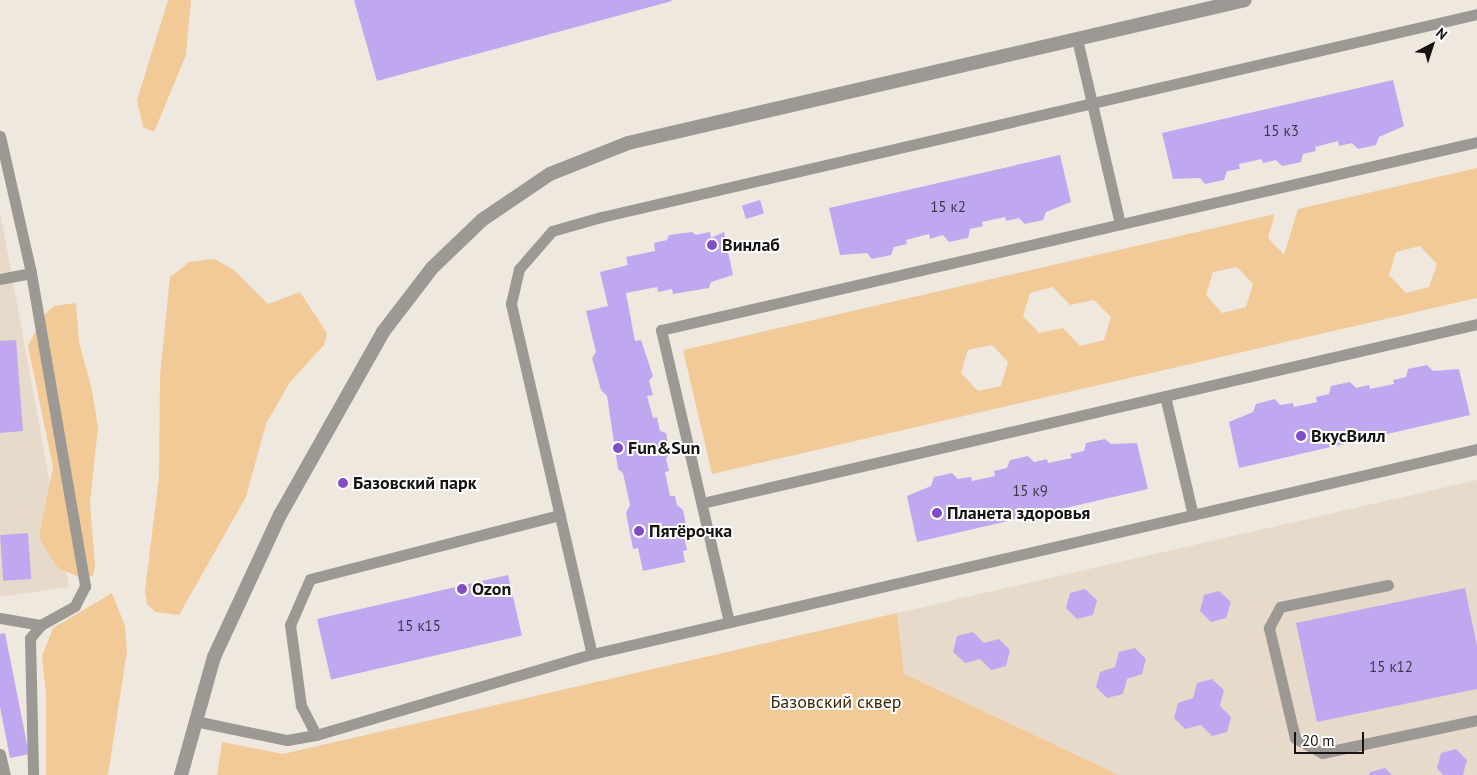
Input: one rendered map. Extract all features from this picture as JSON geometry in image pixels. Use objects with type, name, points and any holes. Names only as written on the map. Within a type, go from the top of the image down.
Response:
[{"type":"street","points":[[181,775],[214,657],[239,598],[280,515],[383,332],[432,268],[482,220],[550,174],[628,143],[1246,0]]},
{"type":"lane","points":[[592,654],[511,304],[519,269],[552,231],[601,217],[1477,14]]},
{"type":"lane","points":[[1077,39],[1120,224]]},
{"type":"lane","points":[[0,136],[31,273],[85,586],[75,606],[41,625],[30,638],[33,775]]},
{"type":"lane","points":[[729,622],[661,330],[1477,142]]},
{"type":"lane","points":[[0,279],[31,273]]},
{"type":"lane","points":[[702,503],[1477,324]]},
{"type":"lane","points":[[1165,396],[1193,515]]},
{"type":"lane","points":[[195,721],[287,740],[316,735],[592,654],[1477,449]]},
{"type":"lane","points":[[316,735],[301,706],[290,625],[310,580],[560,515]]},
{"type":"lane","points":[[1388,585],[1280,607],[1269,628],[1295,738],[1322,753],[1477,720]]},
{"type":"lane","points":[[0,618],[41,625]]},
{"type":"lane","points":[[0,754],[6,775]]},
{"type":"shaded area","points":[[0,211],[69,587],[0,597]]},
{"type":"shaded area","points":[[1477,480],[1477,775],[1119,775],[903,674],[897,613]]},
{"type":"green space","points":[[168,0],[191,0],[186,55],[154,132],[143,127],[137,100]]},
{"type":"green space","points":[[1477,168],[1477,298],[712,474],[683,350],[1275,214],[1268,238],[1284,255],[1298,209]],"holes":[[[1420,246],[1437,264],[1429,287],[1406,293],[1389,275],[1396,252]],[[1237,267],[1253,284],[1246,307],[1222,313],[1206,295],[1213,272]],[[1053,287],[1070,305],[1094,300],[1111,317],[1104,340],[1080,346],[1063,328],[1039,333],[1023,316],[1030,293]],[[992,345],[1008,362],[1001,386],[978,391],[961,373],[968,350]]]},
{"type":"green space","points":[[214,259],[234,270],[268,304],[300,292],[327,333],[324,345],[290,382],[266,424],[246,497],[179,615],[155,612],[147,604],[145,591],[159,477],[160,375],[170,277],[189,262]]},
{"type":"green space","points":[[76,303],[79,342],[92,390],[98,427],[90,503],[95,564],[93,576],[81,578],[58,568],[39,538],[53,467],[28,346],[44,315],[54,306]]},
{"type":"green space","points":[[112,593],[125,626],[127,651],[108,775],[46,775],[46,693],[42,656],[53,628]]},
{"type":"green space","name":"Базовский сквер","points":[[897,613],[904,674],[1119,775],[217,775],[222,742],[283,754]]},
{"type":"building","points":[[354,0],[671,0],[672,1],[377,81]]},
{"type":"building","points":[[1393,80],[1404,126],[1379,137],[1376,145],[1358,149],[1352,143],[1339,146],[1338,141],[1315,147],[1316,151],[1303,154],[1301,162],[1282,166],[1276,160],[1263,163],[1262,159],[1239,164],[1240,169],[1227,171],[1224,180],[1205,184],[1200,178],[1173,179],[1162,133]]},
{"type":"building","points":[[1060,155],[1071,202],[1046,212],[1043,220],[1025,224],[1019,218],[1006,221],[1005,217],[982,222],[983,226],[970,229],[968,238],[949,242],[943,235],[930,239],[929,234],[906,240],[907,244],[894,247],[891,255],[872,259],[867,253],[840,255],[829,208]]},
{"type":"building","points":[[760,200],[764,213],[746,219],[742,206]]},
{"type":"building","points":[[692,232],[696,235],[710,232],[711,238],[724,232],[733,275],[711,282],[709,288],[673,294],[672,289],[658,292],[657,287],[626,293],[635,341],[641,340],[653,376],[649,381],[653,395],[647,396],[653,418],[657,417],[660,431],[666,433],[670,453],[666,458],[669,471],[665,472],[670,496],[675,496],[677,505],[683,510],[687,529],[684,535],[687,550],[683,551],[685,562],[643,571],[638,548],[633,549],[626,513],[630,505],[623,473],[618,469],[607,396],[601,390],[592,358],[596,352],[586,311],[608,306],[600,272],[628,265],[626,257],[655,251],[654,243],[667,240],[669,235]]},
{"type":"building","points":[[16,340],[23,431],[0,433],[0,341]]},
{"type":"building","points":[[1427,365],[1433,371],[1459,369],[1470,415],[1239,468],[1229,422],[1253,412],[1256,404],[1275,399],[1280,405],[1293,403],[1294,407],[1317,402],[1316,397],[1329,394],[1331,386],[1350,382],[1356,388],[1369,385],[1370,389],[1394,384],[1393,380],[1406,377],[1408,369]]},
{"type":"building","points":[[1105,439],[1111,444],[1137,443],[1148,489],[917,542],[907,496],[931,486],[934,477],[952,473],[958,479],[971,477],[972,481],[995,476],[994,471],[1007,468],[1010,460],[1028,456],[1034,462],[1047,459],[1048,463],[1072,458],[1070,454],[1084,451],[1086,443]]},
{"type":"building","points":[[28,533],[31,579],[3,581],[0,535]]},
{"type":"building","points":[[508,575],[522,635],[331,680],[317,619]]},
{"type":"building","points":[[1465,588],[1477,646],[1477,689],[1317,722],[1296,623]]},
{"type":"building","points":[[1085,589],[1097,600],[1093,615],[1077,619],[1066,608],[1070,593]]},
{"type":"building","points":[[1219,591],[1231,602],[1226,618],[1211,622],[1200,611],[1204,595]]},
{"type":"building","points":[[973,632],[984,643],[999,639],[1010,650],[1006,666],[991,670],[980,659],[965,663],[953,652],[957,636]]},
{"type":"building","points":[[5,633],[29,754],[10,758],[0,707],[0,634]]},
{"type":"building","points":[[1135,648],[1146,659],[1142,674],[1127,679],[1123,694],[1107,698],[1096,687],[1100,672],[1115,667],[1119,652]]},
{"type":"building","points":[[1212,679],[1224,690],[1220,706],[1231,717],[1227,732],[1212,736],[1201,725],[1185,729],[1174,718],[1178,703],[1193,698],[1197,683]]},
{"type":"building","points":[[1456,749],[1467,760],[1463,775],[1443,775],[1437,768],[1441,753]]},
{"type":"building","points":[[1385,768],[1392,775],[1369,775],[1370,772]]},
{"type":"place","name":"Винлаб","points":[[712,245]]},
{"type":"place","name":"ВкусВилл","points":[[1301,436]]},
{"type":"place","name":"Fun&Sun","points":[[618,448]]},
{"type":"place","name":"Базовский парк","points":[[343,483]]},
{"type":"place","name":"Планета здоровья","points":[[937,513]]},
{"type":"place","name":"Пятёрочка","points":[[639,531]]},
{"type":"place","name":"Ozon","points":[[462,589]]}]
